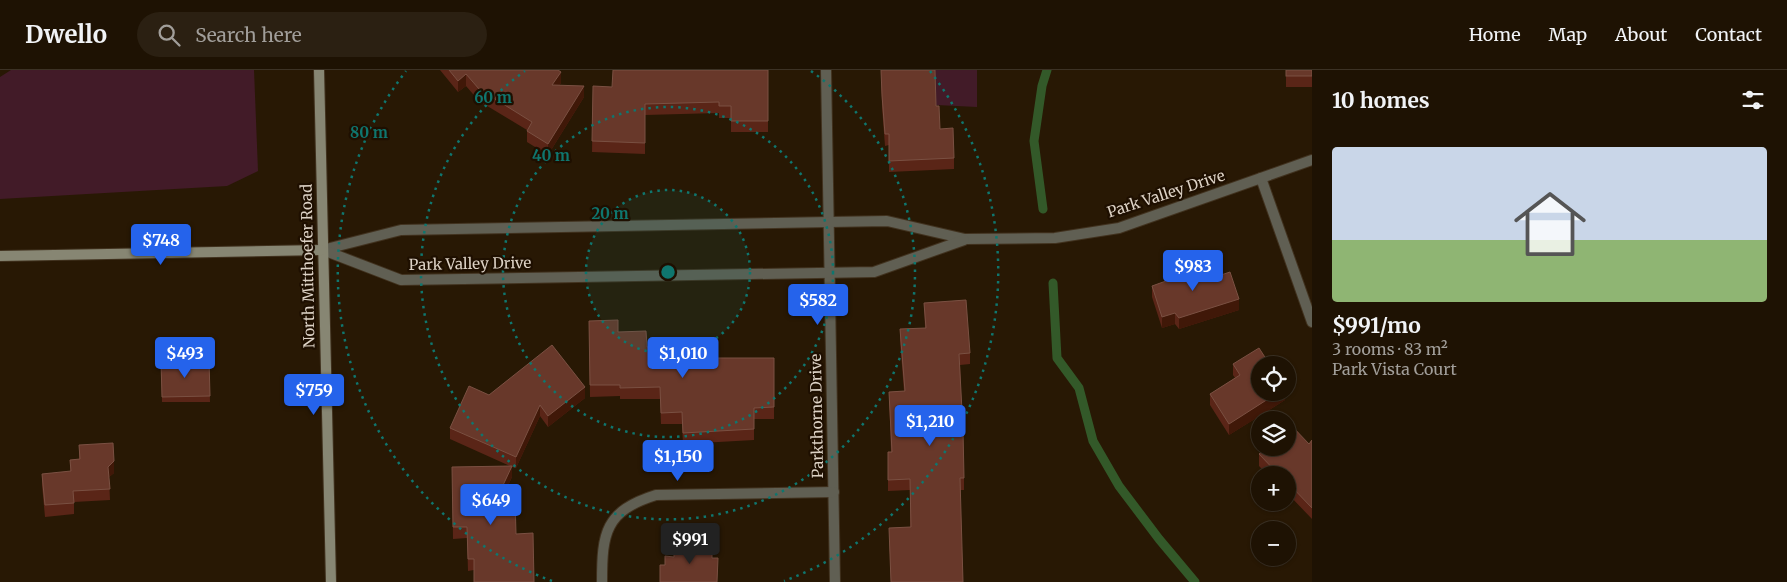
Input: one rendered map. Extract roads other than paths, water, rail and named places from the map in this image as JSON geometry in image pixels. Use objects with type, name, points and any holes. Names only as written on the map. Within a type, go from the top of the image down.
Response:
[{"type":"main road","name":"North Mitthoefer Road","points":[[319,70],[331,582]]},
{"type":"main road","points":[[0,256],[322,250]]},
{"type":"street","name":"Parkthorne Drive","points":[[826,70],[835,582]]},
{"type":"street","name":"Park Valley Drive","points":[[322,250],[401,230],[887,221],[965,240],[1055,238],[1119,228],[1312,160]]},
{"type":"street","points":[[1261,178],[1312,322]]},
{"type":"street","name":"Park Valley Drive","points":[[322,250],[401,280],[874,272],[965,240]]},
{"type":"street","points":[[602,582],[602,550],[605,535],[622,511],[645,499],[656,495],[834,492]]},
{"type":"waterway","points":[[1043,209],[1034,141],[1042,86],[1047,70]]},
{"type":"waterway","points":[[1053,283],[1057,358],[1079,388],[1093,441],[1119,486],[1159,539],[1195,582]]}]
